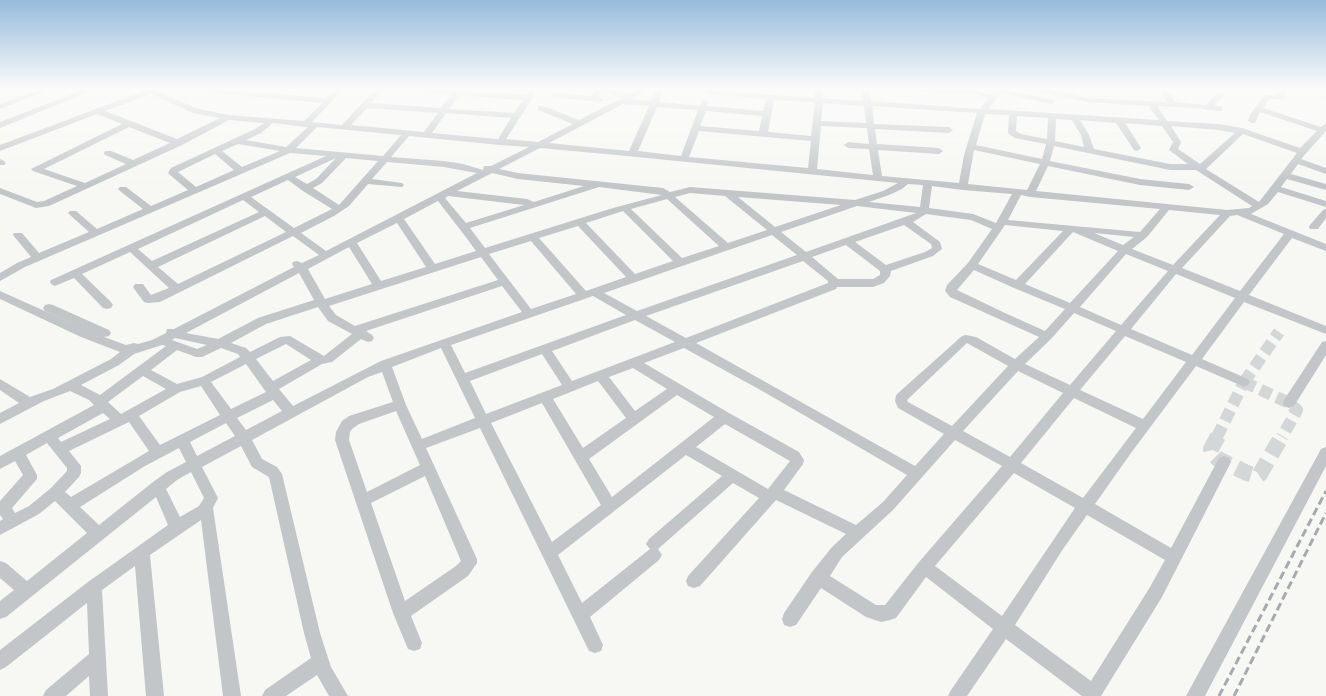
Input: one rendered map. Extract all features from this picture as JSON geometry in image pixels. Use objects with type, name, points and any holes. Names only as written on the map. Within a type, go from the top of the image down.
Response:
[{"type":"street","points":[[0,125],[11,120]]},
{"type":"street","points":[[0,148],[72,120]]},
{"type":"street","points":[[120,120],[179,143]]},
{"type":"street","points":[[0,191],[40,205],[46,204],[179,143],[221,120]]},
{"type":"street","points":[[265,120],[632,154],[1166,208],[1240,213],[1251,211],[1266,202],[1302,152],[1324,128],[1298,120]]},
{"type":"street","points":[[314,120],[288,150],[37,258],[12,270],[0,287],[85,334],[145,347],[169,337],[299,266],[442,195],[485,170]]},
{"type":"street","points":[[345,127],[351,120]]},
{"type":"street","points":[[426,135],[436,120]]},
{"type":"street","points":[[500,142],[514,120]]},
{"type":"street","points":[[573,120],[580,123]]},
{"type":"street","points":[[299,266],[321,252],[584,120]]},
{"type":"street","points":[[632,154],[647,120]]},
{"type":"street","points":[[684,160],[699,120]]},
{"type":"street","points":[[763,134],[766,120]]},
{"type":"street","points":[[870,120],[878,178]]},
{"type":"street","points":[[963,187],[970,147],[979,120]]},
{"type":"street","points":[[1013,120],[1012,132],[1014,134],[1170,168],[1199,168],[1242,131]]},
{"type":"street","points":[[1030,194],[1045,162],[1051,143],[1052,120]]},
{"type":"street","points":[[1076,120],[1085,135],[1090,151]]},
{"type":"street","points":[[1103,120],[1219,128],[1242,131],[1302,152]]},
{"type":"street","points":[[1163,120],[1176,142],[1173,150],[1259,206]]},
{"type":"street","points":[[195,191],[173,173],[174,170],[258,131],[271,121]]},
{"type":"street","points":[[1120,122],[1137,148]]},
{"type":"street","points":[[812,172],[816,123],[949,130]]},
{"type":"street","points":[[86,186],[36,168],[129,124]]},
{"type":"street","points":[[696,128],[815,139]]},
{"type":"street","points":[[138,287],[148,299],[151,300],[177,289],[339,209],[346,204],[407,133]]},
{"type":"street","points":[[237,141],[288,150],[444,164],[518,176],[660,190],[668,195],[727,247]]},
{"type":"street","points":[[848,145],[939,151]]},
{"type":"street","points":[[970,147],[1154,185],[1189,187]]},
{"type":"street","points":[[216,151],[241,171]]},
{"type":"street","points":[[108,153],[134,164]]},
{"type":"street","points":[[55,282],[342,154]]},
{"type":"street","points":[[306,189],[319,180],[342,154]]},
{"type":"street","points":[[1296,160],[1326,171]]},
{"type":"street","points":[[31,164],[42,166]]},
{"type":"street","points":[[1285,175],[1326,187]]},
{"type":"street","points":[[288,177],[339,209]]},
{"type":"street","points":[[365,181],[399,185]]},
{"type":"street","points":[[0,611],[158,486],[193,463],[385,364],[886,193],[899,187],[906,181]]},
{"type":"street","points":[[463,379],[637,315],[905,221],[921,214],[924,210],[928,183]]},
{"type":"street","points":[[464,227],[601,184]]},
{"type":"street","points":[[1276,188],[1326,204]]},
{"type":"street","points":[[123,189],[150,210]]},
{"type":"street","points":[[220,344],[262,321],[483,254],[625,208],[690,190],[924,210],[973,217],[1000,225],[1071,228],[1142,235]]},
{"type":"street","points":[[728,193],[832,278],[834,283]]},
{"type":"street","points":[[1017,193],[1000,225],[972,265],[951,288],[954,294],[1047,336]]},
{"type":"street","points":[[442,195],[527,202],[534,205]]},
{"type":"street","points":[[442,195],[483,254],[529,314]]},
{"type":"street","points":[[245,197],[321,252]]},
{"type":"street","points":[[625,208],[681,263]]},
{"type":"street","points":[[790,619],[837,552],[888,506],[1016,365],[1047,336],[1125,249],[1161,216],[1166,208]]},
{"type":"street","points":[[151,266],[267,212]]},
{"type":"street","points":[[1314,227],[1326,212]]},
{"type":"street","points":[[73,213],[96,233]]},
{"type":"street","points":[[818,577],[872,611],[881,614],[890,612],[924,567],[1012,465],[1175,269],[1227,213]]},
{"type":"street","points":[[1240,213],[1326,248]]},
{"type":"street","points":[[398,217],[433,269]]},
{"type":"street","points":[[848,242],[882,268],[886,269],[929,254],[937,249],[935,242],[905,221]]},
{"type":"street","points":[[580,222],[634,278]]},
{"type":"street","points":[[1071,228],[1242,295],[1326,330]]},
{"type":"street","points":[[1018,285],[1071,228]]},
{"type":"street","points":[[957,696],[1084,507],[1126,449],[1289,234]]},
{"type":"street","points":[[18,235],[37,258]]},
{"type":"street","points":[[533,237],[589,294],[637,315],[917,474]]},
{"type":"street","points":[[350,242],[379,286]]},
{"type":"street","points":[[131,248],[177,289]]},
{"type":"street","points":[[972,265],[1244,382]]},
{"type":"street","points":[[299,266],[332,318],[361,334]]},
{"type":"street","points":[[418,446],[600,375],[686,344],[832,286],[834,283],[873,283],[880,281],[885,276],[886,269]]},
{"type":"street","points":[[75,273],[107,305]]},
{"type":"street","points":[[69,506],[157,452],[229,417],[273,391],[320,360],[328,359],[361,334],[504,282]]},
{"type":"street","points":[[169,337],[220,344],[242,351],[290,413]]},
{"type":"street","points":[[0,463],[102,404],[142,370],[169,337]]},
{"type":"street","points":[[60,449],[82,437],[125,418],[176,389],[206,380],[288,339],[320,360]]},
{"type":"street","points":[[1144,426],[1016,365],[972,340],[966,339],[962,340],[901,398],[903,405],[1174,557]]},
{"type":"street","points":[[444,343],[595,645]]},
{"type":"street","points":[[1290,403],[1326,344]]},
{"type":"street","points":[[0,419],[115,362],[135,346]]},
{"type":"street","points":[[545,349],[569,387]]},
{"type":"street","points":[[634,363],[724,417],[794,456],[797,460],[796,464],[772,495],[694,581]]},
{"type":"street","points":[[385,364],[400,405],[427,468],[467,552],[469,563],[462,570],[401,614]]},
{"type":"street","points":[[142,370],[176,389]]},
{"type":"street","points":[[600,375],[634,419]]},
{"type":"street","points":[[206,380],[205,383],[244,438],[257,463],[275,474],[312,633],[321,662],[332,686],[339,696]]},
{"type":"street","points":[[0,384],[30,403]]},
{"type":"street","points":[[70,385],[87,392],[102,404],[125,418],[157,452]]},
{"type":"street","points":[[581,457],[677,388]]},
{"type":"street","points":[[0,427],[39,407],[57,392]]},
{"type":"street","points":[[545,397],[610,507]]},
{"type":"street","points":[[400,405],[354,420],[347,425],[343,432],[342,440],[401,614],[414,643]]},
{"type":"street","points":[[549,553],[724,417]]},
{"type":"street","points":[[18,453],[30,476],[30,479],[5,506],[6,525],[34,510],[68,480],[75,469],[51,439],[52,434]]},
{"type":"street","points":[[0,661],[94,587],[177,527],[204,510],[211,498],[182,440]]},
{"type":"street","points":[[686,448],[772,495],[858,533]]},
{"type":"street","points":[[1196,696],[1326,453]]},
{"type":"street","points":[[924,567],[1085,688],[1095,690],[1152,598],[1224,462]]},
{"type":"street","points":[[362,502],[427,468]]},
{"type":"street","points":[[580,615],[654,549],[733,475]]},
{"type":"street","points":[[158,486],[177,527]]},
{"type":"street","points":[[56,492],[97,533]]},
{"type":"street","points":[[204,510],[207,512],[232,696]]},
{"type":"street","points":[[142,552],[155,696]]},
{"type":"street","points":[[0,568],[26,590]]},
{"type":"street","points":[[94,587],[99,696]]},
{"type":"street","points":[[52,696],[98,657]]},
{"type":"street","points":[[271,696],[321,662]]},
{"type":"tunnel","points":[[1244,382],[1279,332]]},
{"type":"tunnel","points":[[1217,437],[1244,382]]},
{"type":"tunnel","points":[[1244,382],[1289,403],[1297,410],[1282,437]]},
{"type":"tunnel","points":[[1218,436],[1211,449],[1212,453],[1218,459],[1247,473],[1257,476],[1260,474],[1282,436]]},
{"type":"railway","points":[[1219,696],[1326,491]]},
{"type":"railway","points":[[1234,696],[1326,513]]}]
